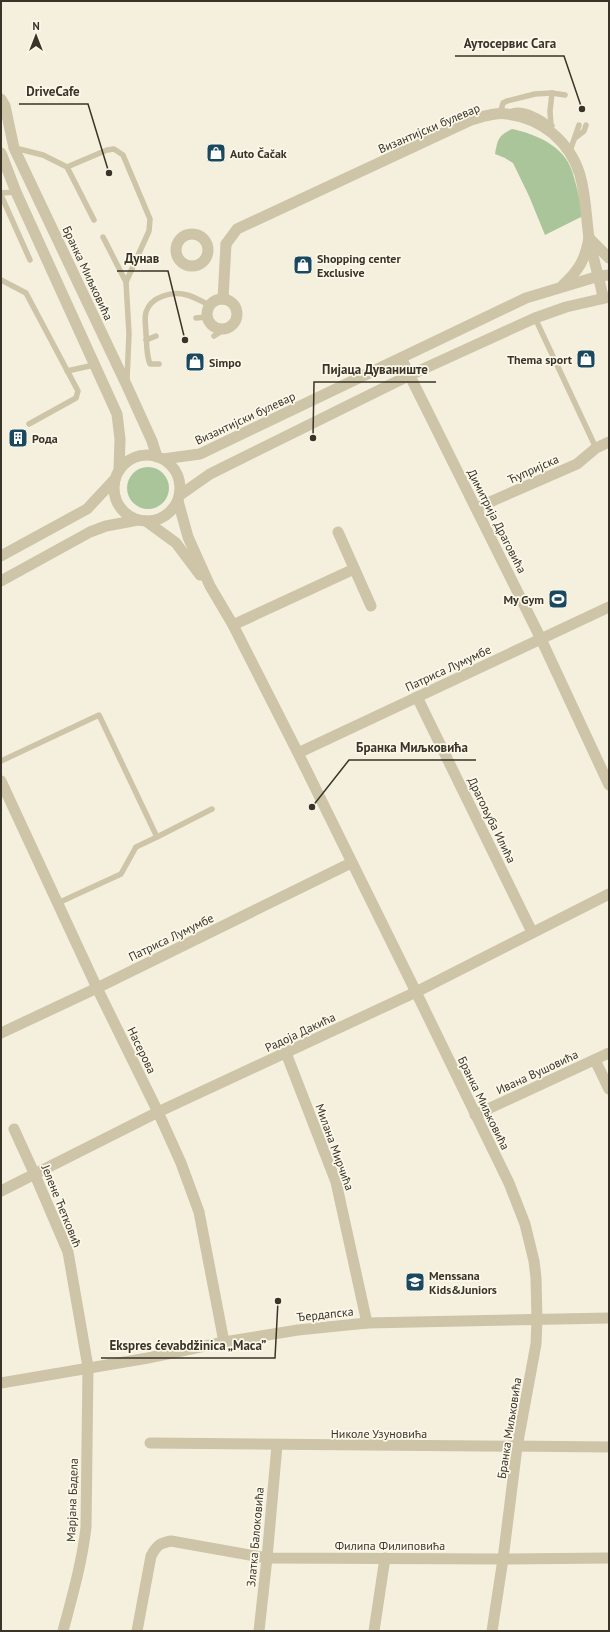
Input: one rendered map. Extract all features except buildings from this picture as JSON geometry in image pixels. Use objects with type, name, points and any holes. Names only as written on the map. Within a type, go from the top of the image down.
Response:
[{"type":"street","name":"Бранка Миљковића","points":[[1,99],[5,106],[14,148],[160,458]]},
{"type":"street","name":"Византијски булевар","points":[[179,498],[210,474],[410,375],[535,318],[554,311],[606,297],[604,276],[589,238],[587,214],[579,174],[570,151],[562,142],[537,123],[503,114],[471,120],[268,214],[237,229],[226,244]]},
{"type":"street","points":[[1,152],[16,192],[117,414],[120,439],[117,474],[114,487],[118,504],[130,516],[142,521]]},
{"type":"street","points":[[589,238],[609,258]]},
{"type":"street","points":[[560,287],[573,276],[586,256],[589,238]]},
{"type":"street","points":[[208,246],[226,244],[223,299]]},
{"type":"street","name":"Византијски булевар","points":[[160,458],[200,454],[526,298],[560,287],[604,276]]},
{"type":"street","points":[[223,299],[229,301],[233,305],[236,311],[236,318],[228,327],[222,329],[215,328],[207,317],[207,311],[210,305],[223,299]]},
{"type":"street","name":"Димитрија Драговића","points":[[401,358],[541,639],[609,785]]},
{"type":"street","name":"Ћупријска","points":[[476,508],[577,464],[596,448],[609,442]]},
{"type":"street","points":[[1,556],[86,509],[98,499],[126,463],[136,457],[146,455],[160,458],[172,467],[179,478],[179,498],[172,510],[165,516],[156,520],[106,526],[90,532],[1,581]]},
{"type":"street","name":"Бранка Миљковића","points":[[179,498],[188,537],[210,586],[233,625],[298,753],[509,1183],[525,1224],[534,1261],[537,1320],[536,1344],[517,1447],[503,1559],[492,1631]]},
{"type":"street","name":"Бранка Миљковића","points":[[142,521],[176,543],[210,586]]},
{"type":"street","points":[[338,532],[371,606]]},
{"type":"street","points":[[233,625],[354,569]]},
{"type":"street","name":"Патриса Лумумбе","points":[[298,753],[609,607]]},
{"type":"street","name":"Драгољуба Илића","points":[[417,697],[532,932]]},
{"type":"street","name":"Насерова","points":[[1,781],[97,988],[158,1112],[181,1163],[199,1212],[224,1342]]},
{"type":"street","name":"Патриса Лумумбе","points":[[1,1033],[97,988],[351,863]]},
{"type":"street","name":"Радоја Дакића","points":[[1,1191],[158,1112],[416,992],[609,894]]},
{"type":"street","name":"Милана Мирчића","points":[[286,1053],[336,1182],[367,1323]]},
{"type":"street","name":"Ивана Вушовића","points":[[475,1115],[609,1053]]},
{"type":"street","points":[[595,1060],[609,1089]]},
{"type":"street","name":"Јелене Ћетковић","points":[[14,1129],[68,1252],[88,1367]]},
{"type":"street","name":"Ђердапска","points":[[1,1383],[148,1358],[224,1342],[298,1330],[367,1323],[609,1318]]},
{"type":"street","name":"Марјана Бадела","points":[[63,1631],[84,1551],[86,1528],[88,1367]]},
{"type":"street","name":"Николе Узуновића","points":[[150,1443],[609,1447]]},
{"type":"street","name":"Златка Балоковића","points":[[259,1631],[277,1445]]},
{"type":"street","name":"Филипа Филиповића","points":[[137,1631],[151,1556],[156,1546],[160,1543],[172,1541],[267,1558],[609,1558]]},
{"type":"street","points":[[374,1631],[385,1558]]},
{"type":"lane","points":[[551,125],[550,111],[552,93]]},
{"type":"lane","points":[[562,142],[557,132],[551,125],[540,117],[520,110],[514,110],[503,114],[503,103],[535,94],[552,93],[565,95]]},
{"type":"lane","points":[[570,151],[579,125]]},
{"type":"lane","points":[[574,138],[584,131],[586,125]]},
{"type":"lane","points":[[14,148],[43,155],[67,167],[94,220]]},
{"type":"lane","points":[[67,167],[107,150],[114,149],[123,155],[150,219],[150,225],[146,238],[126,282]]},
{"type":"lane","points":[[16,192],[1,194],[30,260]]},
{"type":"lane","points":[[103,236],[126,282],[129,334],[127,386]]},
{"type":"lane","points":[[1,280],[26,293],[78,391],[76,398],[28,424]]},
{"type":"lane","points":[[159,364],[150,364],[147,357],[146,313],[148,306],[155,300],[170,293],[187,295],[210,305]]},
{"type":"lane","points":[[196,318],[207,317]]},
{"type":"lane","points":[[535,318],[596,448]]},
{"type":"lane","points":[[214,336],[228,327]]},
{"type":"lane","points":[[146,340],[156,336]]},
{"type":"lane","points":[[67,371],[94,365]]},
{"type":"lane","points":[[1,762],[99,715],[157,836]]},
{"type":"lane","points":[[58,903],[121,874],[136,847],[212,809]]},
{"type":"green space","points":[[512,129],[530,134],[548,142],[563,155],[572,171],[583,216],[545,235],[529,196],[513,163],[495,154],[499,138]]},
{"type":"green space","points":[[148,467],[163,473],[169,488],[163,503],[148,509],[133,503],[127,488],[133,473]]},
{"type":"place","name":"Аутосервис Сага","points":[[582,109]]},
{"type":"place","name":"Auto Čačak","points":[[216,153]]},
{"type":"place","name":"DriveCafe","points":[[109,173]]},
{"type":"place","name":"Shopping center Exclusive","points":[[303,265]]},
{"type":"place","name":"Дунав","points":[[185,340]]},
{"type":"place","name":"Thema sport","points":[[586,359]]},
{"type":"place","name":"Simpo","points":[[195,362]]},
{"type":"place","name":"Рода","points":[[18,438]]},
{"type":"place","name":"Пијаца Дуваниште","points":[[313,438]]},
{"type":"place","name":"My Gym","points":[[558,599]]},
{"type":"place","name":"Бранка Миљковића","points":[[312,807]]},
{"type":"place","name":"Menssana Kids&Juniors","points":[[415,1282]]},
{"type":"place","name":"Ekspres ćevabdžinica „Maca”","points":[[278,1301]]}]
